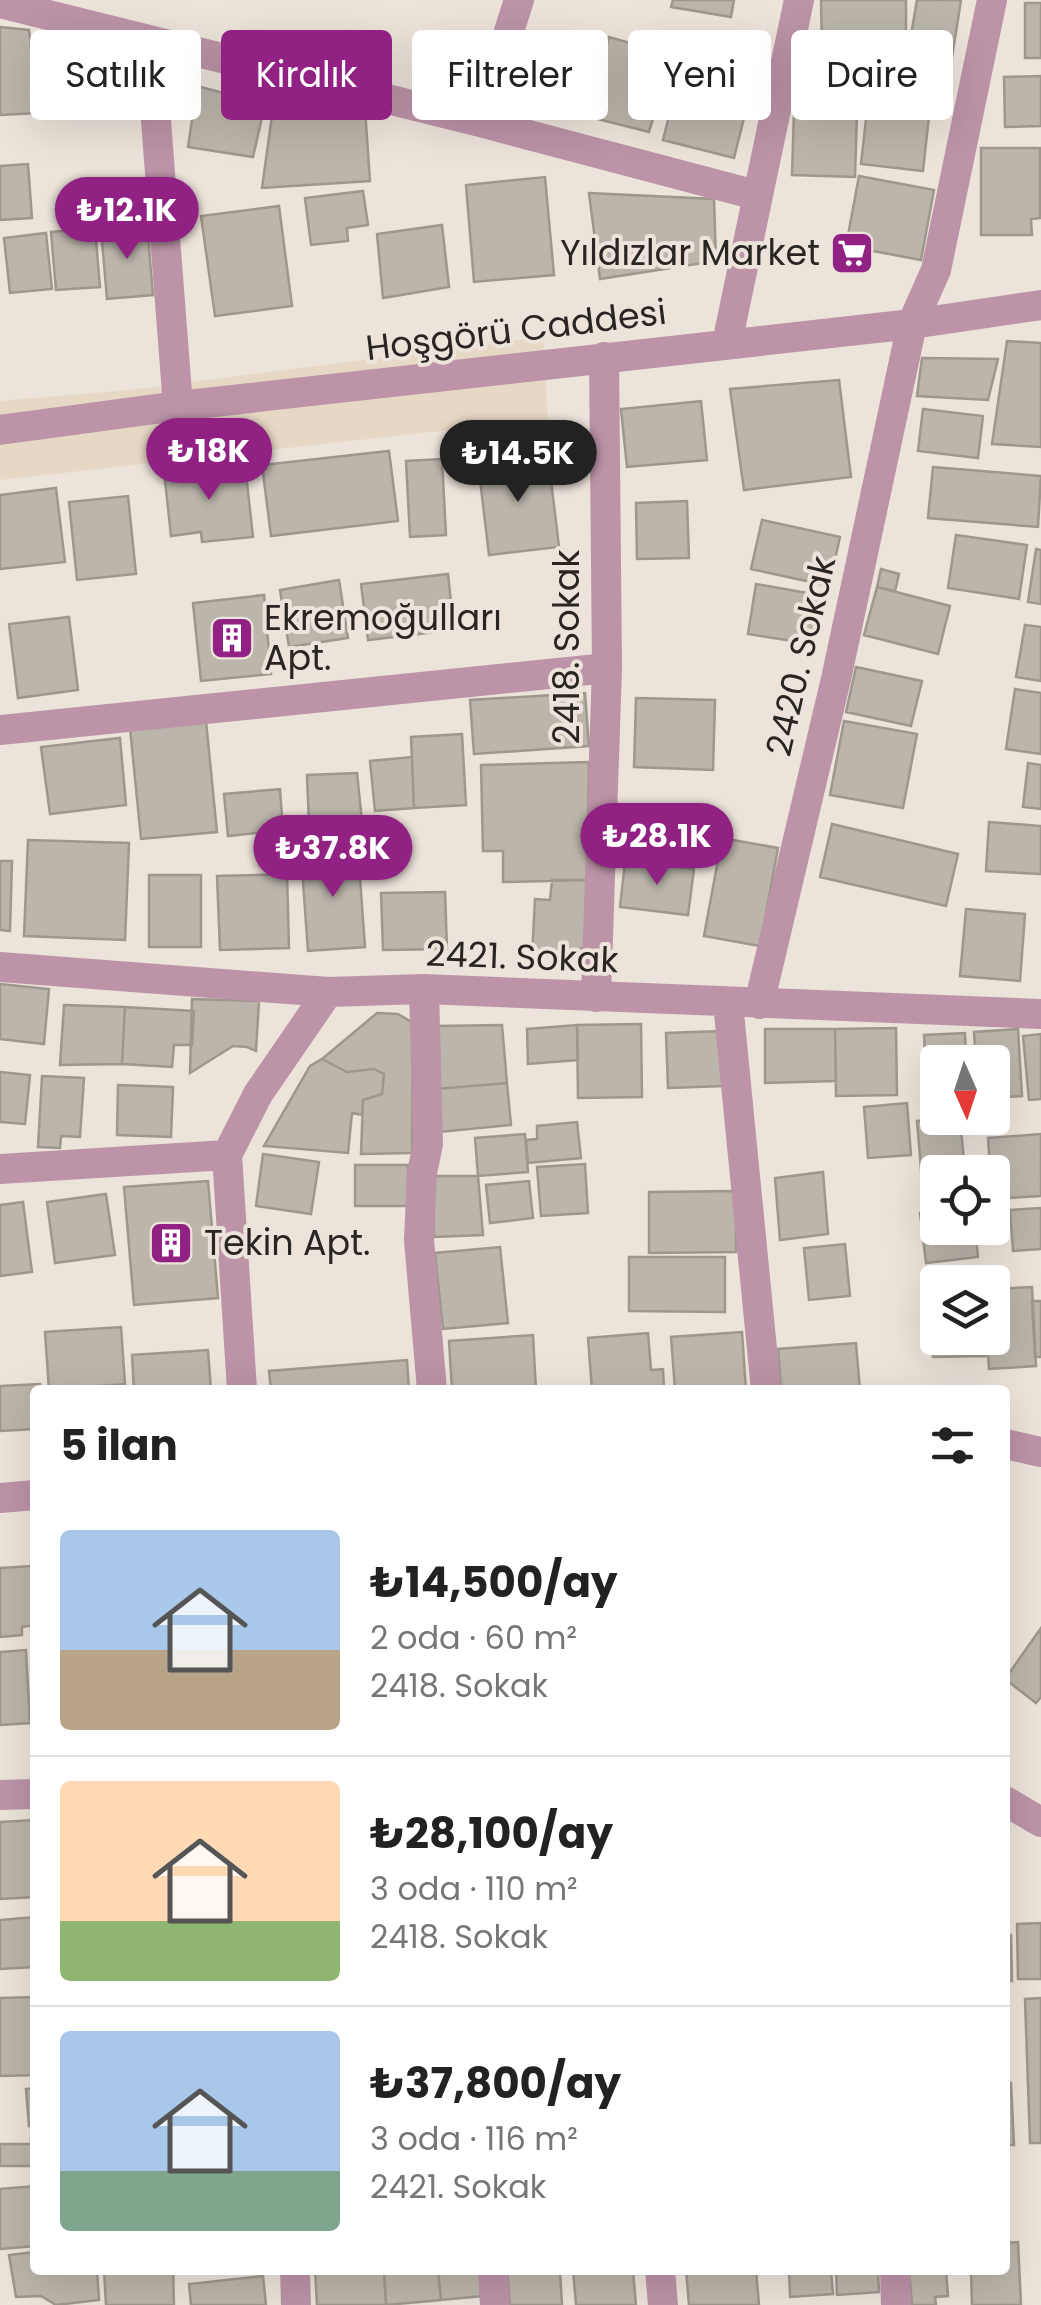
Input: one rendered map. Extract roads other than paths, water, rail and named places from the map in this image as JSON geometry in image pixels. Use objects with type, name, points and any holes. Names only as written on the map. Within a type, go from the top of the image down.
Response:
[{"type":"street","points":[[480,122],[519,0]]},
{"type":"street","points":[[727,343],[799,0]]},
{"type":"street","name":"2420. Sokak","points":[[759,1004],[840,660],[912,324],[936,270],[992,0]]},
{"type":"street","points":[[0,3],[104,30]]},
{"type":"street","points":[[201,54],[480,122],[756,196]]},
{"type":"street","points":[[156,120],[178,406]]},
{"type":"street","name":"Hoşgörü Caddesi","points":[[0,430],[178,406],[912,324],[1041,305]]},
{"type":"street","name":"2418. Sokak","points":[[596,997],[607,668],[604,357]]},
{"type":"street","points":[[0,730],[607,668]]},
{"type":"street","name":"2421. Sokak","points":[[0,967],[328,992],[424,990],[1041,1014]]},
{"type":"street","points":[[424,990],[428,1144],[422,1173],[419,1240],[432,1385]]},
{"type":"street","points":[[242,1385],[227,1155],[258,1094],[328,992]]},
{"type":"street","points":[[728,1003],[766,1385]]},
{"type":"street","points":[[0,1169],[227,1155]]},
{"type":"street","points":[[1010,1445],[1041,1452]]},
{"type":"street","points":[[0,1498],[30,1496]]},
{"type":"street","points":[[0,1796],[30,1794]]},
{"type":"street","points":[[1010,1804],[1041,1822]]},
{"type":"street","points":[[295,2275],[296,2305]]},
{"type":"street","points":[[493,2275],[496,2305]]},
{"type":"street","points":[[660,2275],[663,2305]]},
{"type":"street","points":[[895,2275],[896,2305]]},
{"type":"place","name":"Yıldızlar Market","points":[[852,253]]},
{"type":"place","name":"Ekremoğulları Apt.","points":[[232,638]]},
{"type":"place","name":"Tekin Apt.","points":[[171,1243]]}]
